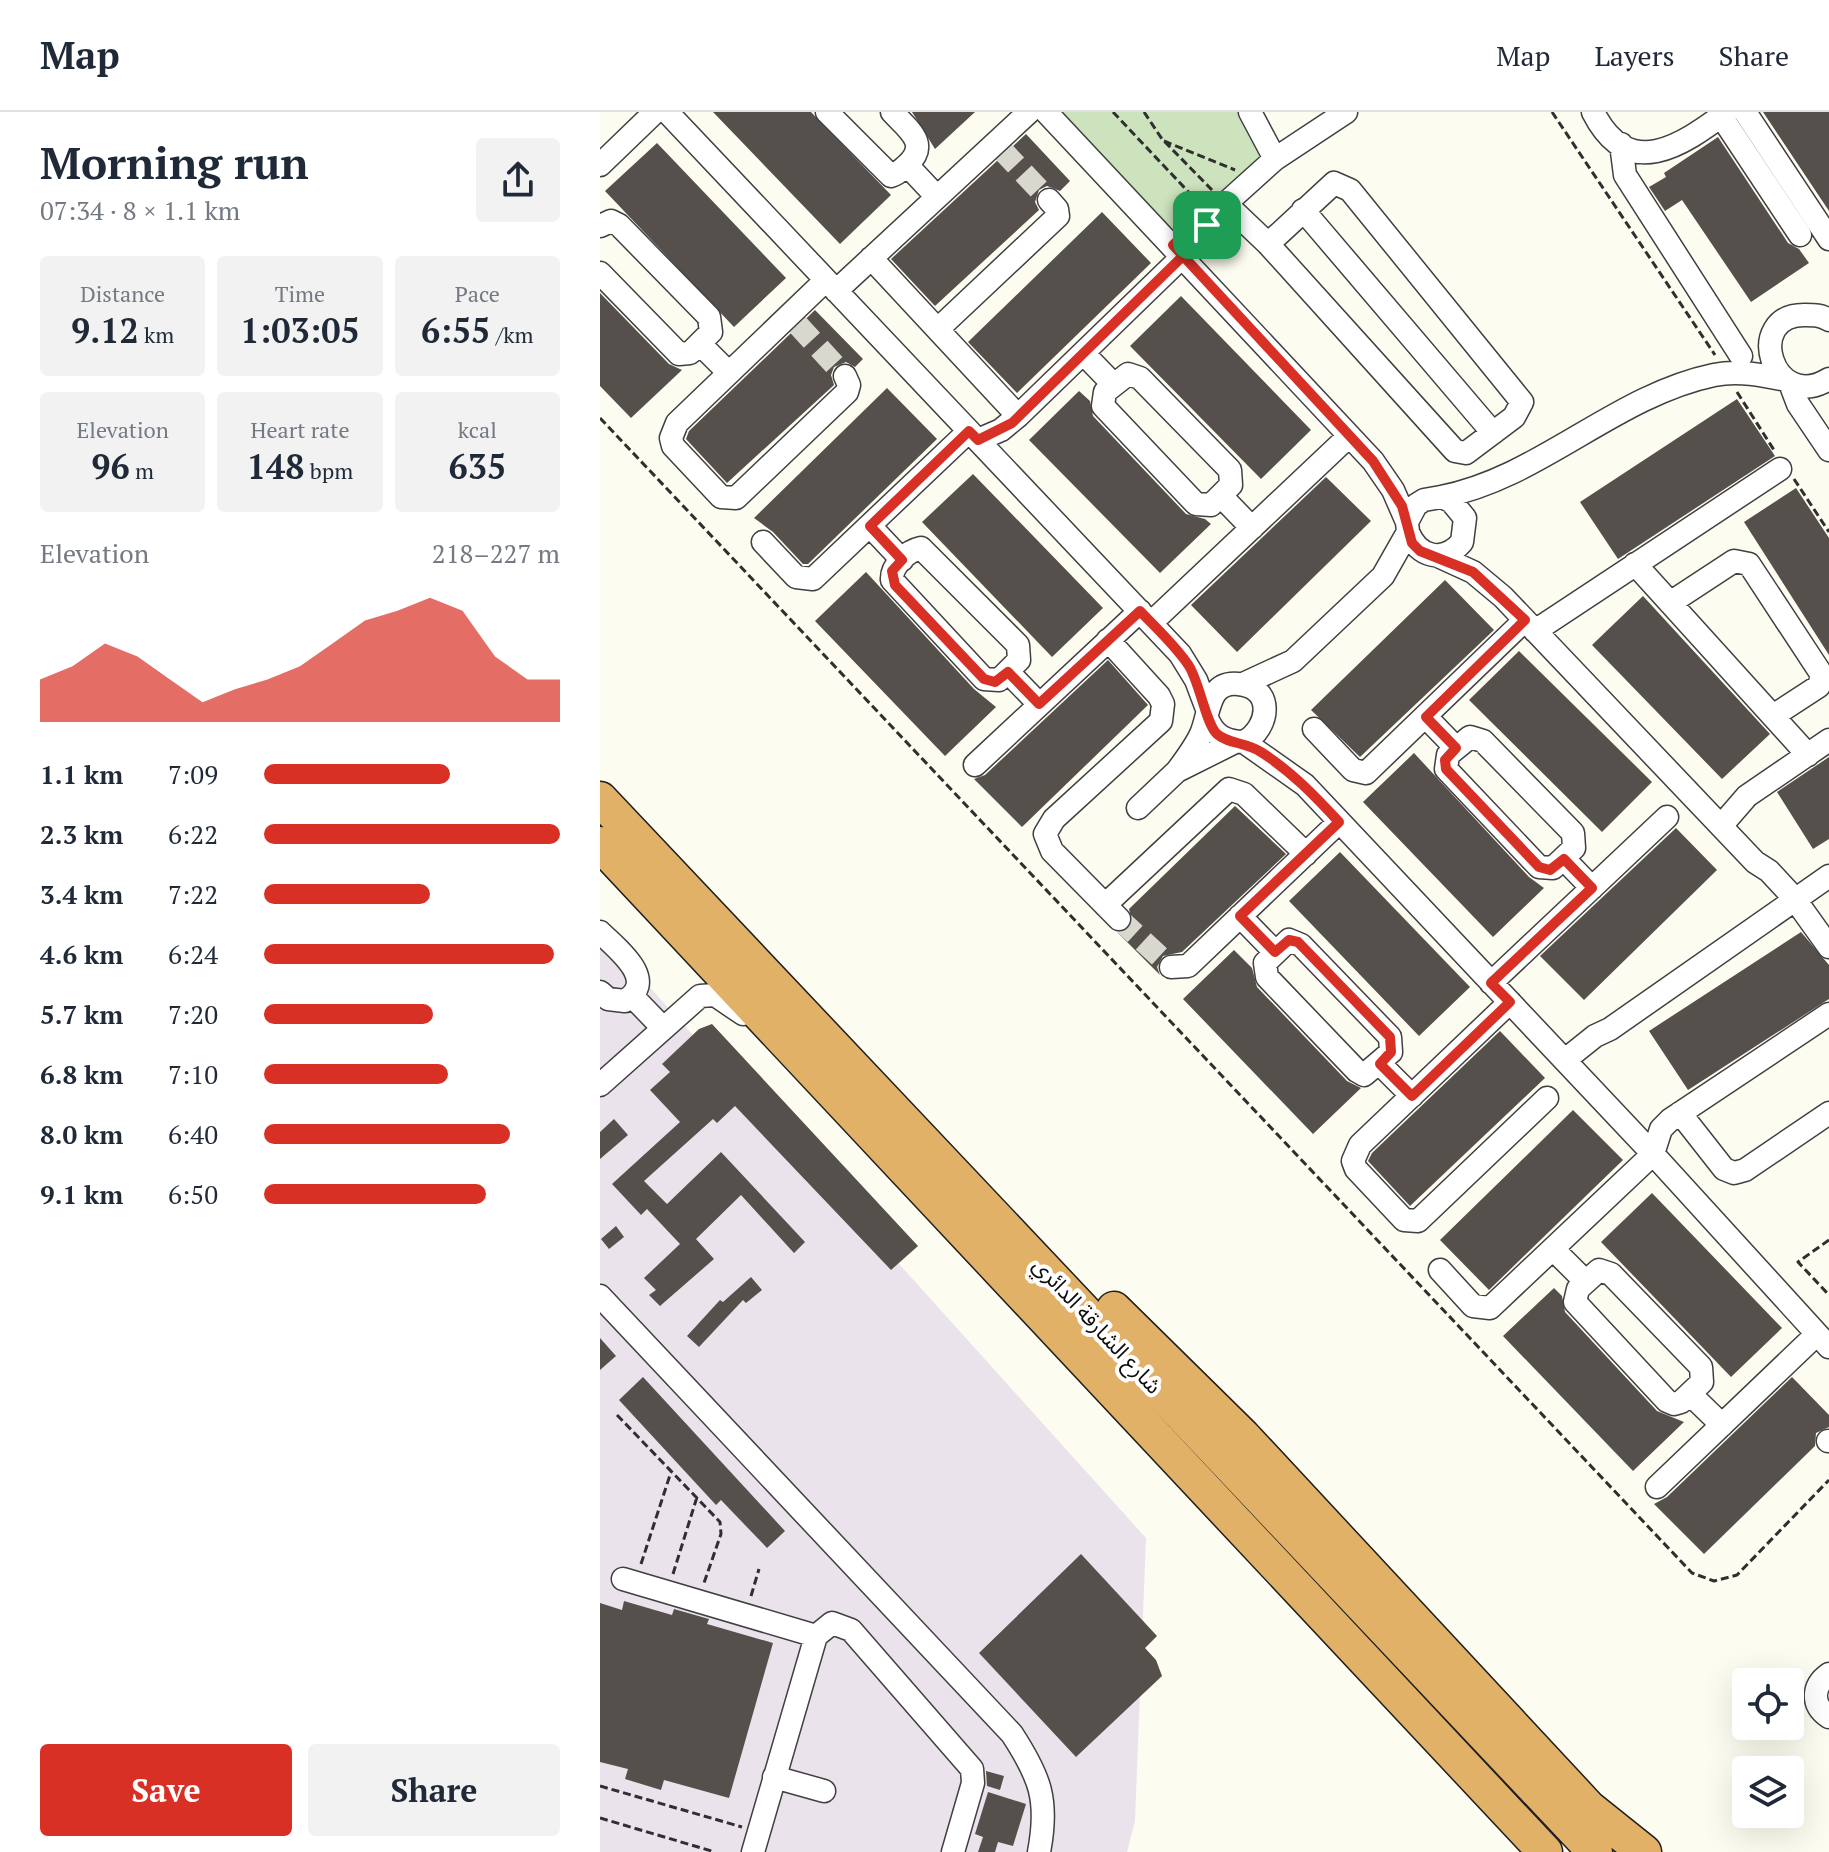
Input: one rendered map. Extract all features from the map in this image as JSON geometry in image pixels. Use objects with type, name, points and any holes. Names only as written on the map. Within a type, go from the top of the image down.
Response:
[{"type":"highway","name":"شارع الشارقة الدائري","points":[[600,799],[1595,1852]]},
{"type":"highway","name":"شارع الشارقة الدائري","points":[[600,844],[1545,1852]]},
{"type":"highway","points":[[911,1127],[1031,1230],[1195,1387],[1589,1808],[1644,1852]]},
{"type":"street","points":[[600,165],[655,112]]},
{"type":"street","points":[[668,112],[1180,654],[1196,680],[1217,735],[1240,742],[1305,785]]},
{"type":"street","points":[[827,112],[887,175],[894,175],[918,153],[919,143],[892,112]]},
{"type":"street","points":[[845,376],[849,385],[847,392],[741,493],[728,499],[716,493],[678,453],[671,438],[677,423],[729,373],[831,285],[871,258],[998,146],[1029,112]]},
{"type":"street","points":[[1046,112],[1373,461],[1393,490],[1420,551],[1473,572],[1503,597],[1755,862],[1769,871],[1789,902],[1829,947]]},
{"type":"street","points":[[763,542],[796,577],[807,581],[818,575],[974,436],[1018,416],[1083,353],[1218,210],[1280,156],[1346,112]]},
{"type":"street","points":[[1593,112],[1602,127],[1621,144],[1645,151],[1670,150],[1724,113]]},
{"type":"street","points":[[1606,112],[1630,133],[1653,138],[1676,135],[1724,113]]},
{"type":"street","points":[[1745,112],[1829,239]]},
{"type":"street","points":[[1724,113],[1800,235]]},
{"type":"street","points":[[1252,115],[1280,156]]},
{"type":"street","points":[[1621,144],[1625,175],[1727,368],[1811,386],[1829,379]]},
{"type":"street","points":[[907,165],[937,197]]},
{"type":"street","points":[[1218,210],[1268,244],[1455,451],[1466,453],[1514,417],[1522,402],[1350,190],[1334,183],[1268,244]]},
{"type":"street","points":[[938,329],[1058,216],[1057,209],[1049,200]]},
{"type":"street","points":[[1303,210],[1493,433]]},
{"type":"street","points":[[600,226],[611,221],[619,225],[709,317],[711,332],[686,355],[679,354],[600,273]]},
{"type":"street","points":[[871,258],[1018,416]]},
{"type":"street","points":[[1138,808],[1177,771],[1260,730],[1293,661],[1383,576],[1416,505],[1480,488],[1515,472],[1636,405],[1727,368],[1792,315],[1823,312]]},
{"type":"street","points":[[1773,333],[1770,344],[1773,364],[1788,382],[1798,404],[1829,450]]},
{"type":"street","points":[[700,344],[729,373]]},
{"type":"street","points":[[1083,353],[1113,384]]},
{"type":"street","points":[[1128,374],[1137,375],[1230,470],[1231,485],[1221,496],[1207,507],[1196,504],[1103,406],[1102,396],[1113,384],[1128,374]]},
{"type":"street","points":[[975,765],[1108,640],[1145,617],[1252,528],[1349,436]]},
{"type":"street","points":[[1373,461],[1460,508],[1466,531],[1503,597]]},
{"type":"street","points":[[1314,729],[1353,770],[1362,774],[1371,770],[1530,626],[1635,564],[1783,467]]},
{"type":"street","points":[[1383,576],[1456,549],[1488,498],[1515,472]]},
{"type":"street","points":[[1221,496],[1252,528]]},
{"type":"street","points":[[870,526],[902,560]]},
{"type":"street","points":[[916,548],[925,549],[1018,645],[1019,660],[1008,672],[995,682],[984,679],[895,585],[892,571],[902,560],[916,548]]},
{"type":"street","points":[[1670,603],[1727,564],[1742,561],[1749,564],[1822,675],[1819,686],[1773,716]]},
{"type":"street","points":[[1635,564],[1808,755]]},
{"type":"street","points":[[1108,640],[1159,696],[1164,713],[1156,728],[1048,826],[1047,843],[1071,870],[1112,912],[1229,789],[1244,794],[1306,854]]},
{"type":"street","points":[[1180,654],[1259,694],[1265,717],[1305,785],[1653,1154],[1823,1341],[1722,1425],[1657,1487]]},
{"type":"street","points":[[1177,771],[1216,691],[1293,661]]},
{"type":"street","points":[[1008,672],[1039,704]]},
{"type":"street","points":[[1426,717],[1456,748]]},
{"type":"street","points":[[1470,737],[1479,738],[1573,833],[1574,848],[1564,859],[1550,870],[1539,867],[1446,769],[1445,760],[1456,748],[1470,737]]},
{"type":"street","points":[[1721,826],[1747,796],[1829,740]]},
{"type":"street","points":[[1491,983],[1667,817]]},
{"type":"street","points":[[1171,967],[1188,966],[1339,822]]},
{"type":"street","points":[[1564,859],[1592,888]]},
{"type":"street","points":[[1569,1065],[1601,1044],[1610,1029],[1829,876]]},
{"type":"street","points":[[1240,916],[1275,952]]},
{"type":"street","points":[[600,932],[637,973],[637,989],[632,996],[616,1002],[600,992]]},
{"type":"street","points":[[1289,940],[1298,942],[1390,1037],[1391,1052],[1380,1064],[1367,1074],[1357,1071],[1267,977],[1265,963],[1275,952],[1289,940]]},
{"type":"street","points":[[600,1085],[695,999],[709,995],[722,998],[751,1018],[768,1022]]},
{"type":"street","points":[[632,996],[663,1028]]},
{"type":"street","points":[[1510,1002],[1360,1145],[1353,1161],[1356,1169],[1398,1216],[1411,1222],[1424,1216],[1547,1098]]},
{"type":"street","points":[[1440,1270],[1473,1306],[1485,1310],[1495,1304],[1653,1154],[1661,1129],[1680,1113],[1829,1014]]},
{"type":"street","points":[[1380,1064],[1412,1096]]},
{"type":"street","points":[[1680,1113],[1724,1169],[1734,1173],[1745,1170],[1829,1113]]},
{"type":"street","points":[[1553,1249],[1585,1281]]},
{"type":"street","points":[[1599,1270],[1608,1271],[1701,1367],[1702,1382],[1678,1404],[1667,1401],[1577,1306],[1575,1293],[1585,1281],[1599,1270]]},
{"type":"street","points":[[600,1296],[1012,1734],[1034,1752],[1049,1775],[1053,1788],[1039,1852]]},
{"type":"street","points":[[1690,1394],[1722,1425]]},
{"type":"street","points":[[629,1581],[816,1636]]},
{"type":"street","points":[[756,1842],[816,1636],[832,1623],[851,1630],[970,1766],[973,1783],[953,1852]]},
{"type":"street","points":[[1829,1674],[1818,1685],[1815,1696],[1819,1709],[1829,1717]]},
{"type":"street","points":[[774,1777],[824,1791]]},
{"type":"street","points":[[1047,1822],[1050,1852]]},
{"type":"path","points":[[1113,112],[1218,210]]},
{"type":"path","points":[[1144,112],[1218,210]]},
{"type":"path","points":[[1552,112],[1727,368],[1742,403],[1829,532]]},
{"type":"path","points":[[1162,139],[1253,178]]},
{"type":"path","points":[[600,418],[1692,1573],[1714,1581],[1737,1575],[1829,1480]]},
{"type":"path","points":[[1829,1240],[1798,1262],[1829,1295]]},
{"type":"path","points":[[617,1415],[717,1518],[722,1530],[698,1601]]},
{"type":"path","points":[[629,1581],[671,1471]]},
{"type":"path","points":[[667,1592],[697,1497]]},
{"type":"path","points":[[745,1615],[759,1569]]},
{"type":"path","points":[[600,1786],[756,1842]]},
{"type":"path","points":[[600,1818],[715,1852]]},
{"type":"shaded area","points":[[600,932],[1146,1538],[1135,1821],[1127,1852],[600,1852]]},
{"type":"green space","points":[[1051,112],[1241,112],[1275,159],[1173,245]]},
{"type":"building","points":[[713,112],[811,112],[891,195],[840,244]]},
{"type":"building","points":[[912,112],[975,112],[935,149]]},
{"type":"building","points":[[1763,112],[1829,112],[1829,211]]},
{"type":"building","points":[[1026,134],[1070,181],[1060,191],[1047,186],[1039,190],[1035,202],[1039,210],[935,306],[891,259]]},
{"type":"building","points":[[1718,137],[1788,243],[1799,249],[1809,263],[1751,302],[1682,200],[1665,211],[1649,187],[1666,177],[1664,173]]},
{"type":"building","points":[[657,143],[786,278],[734,327],[605,191]]},
{"type":"building","points":[[1102,212],[1151,263],[1017,393],[968,342]]},
{"type":"building","points":[[600,293],[669,364],[682,370],[631,418],[600,386]]},
{"type":"building","points":[[1181,296],[1311,430],[1261,479],[1130,346]]},
{"type":"building","points":[[815,310],[863,359],[855,367],[846,362],[834,367],[831,375],[834,385],[727,483],[686,439],[689,431]]},
{"type":"building","points":[[887,388],[937,439],[808,564],[803,564],[773,532],[754,518]]},
{"type":"building","points":[[1079,391],[1090,401],[1093,416],[1186,514],[1205,519],[1211,524],[1160,573],[1029,440]]},
{"type":"building","points":[[1737,399],[1775,456],[1618,559],[1580,502]]},
{"type":"building","points":[[973,474],[1103,608],[1052,657],[922,522]]},
{"type":"building","points":[[1326,477],[1371,521],[1237,652],[1191,605]]},
{"type":"building","points":[[1796,488],[1829,538],[1829,655],[1744,522]]},
{"type":"building","points":[[866,572],[974,689],[996,707],[945,756],[815,621]]},
{"type":"building","points":[[1445,580],[1494,630],[1360,757],[1311,710]]},
{"type":"building","points":[[1643,596],[1770,734],[1722,779],[1592,645]]},
{"type":"building","points":[[1519,651],[1652,782],[1602,832],[1469,700]]},
{"type":"building","points":[[1108,660],[1148,705],[1022,827],[974,779],[985,775]]},
{"type":"building","points":[[1414,753],[1529,877],[1544,888],[1493,937],[1363,802]]},
{"type":"building","points":[[1829,757],[1829,839],[1813,849],[1777,792]]},
{"type":"building","points":[[1235,806],[1286,854],[1182,952],[1163,956],[1157,967],[1160,975],[1118,933],[1128,929],[1132,923],[1129,909]]},
{"type":"building","points":[[1676,828],[1717,870],[1584,1000],[1540,956]]},
{"type":"building","points":[[1340,852],[1470,987],[1419,1036],[1289,901]]},
{"type":"building","points":[[1801,932],[1829,965],[1829,999],[1688,1090],[1649,1031]]},
{"type":"building","points":[[1234,950],[1252,968],[1257,987],[1347,1081],[1361,1088],[1313,1134],[1183,999]]},
{"type":"building","points":[[712,1024],[918,1246],[891,1270],[735,1106],[717,1123],[713,1119],[644,1181],[667,1204],[721,1152],[805,1242],[794,1253],[741,1195],[696,1239],[714,1259],[660,1306],[649,1295],[656,1290],[644,1278],[680,1244],[647,1209],[641,1215],[612,1184],[680,1122],[650,1090],[670,1072],[662,1064],[699,1029]]},
{"type":"building","points":[[1500,1031],[1545,1078],[1410,1206],[1368,1161],[1372,1153]]},
{"type":"building","points":[[1573,1110],[1623,1160],[1489,1290],[1440,1240]]},
{"type":"building","points":[[614,1119],[628,1135],[600,1159],[600,1132]]},
{"type":"building","points":[[1652,1193],[1782,1328],[1731,1377],[1601,1242]]},
{"type":"building","points":[[616,1226],[624,1237],[609,1249],[601,1239]]},
{"type":"building","points":[[751,1277],[762,1290],[746,1303],[743,1300],[699,1347],[687,1336],[720,1300],[723,1302]]},
{"type":"building","points":[[1554,1288],[1562,1296],[1565,1312],[1657,1411],[1684,1422],[1633,1471],[1503,1336]]},
{"type":"building","points":[[600,1338],[616,1356],[600,1370]]},
{"type":"building","points":[[643,1377],[785,1531],[767,1548],[721,1500],[716,1505],[619,1400]]},
{"type":"building","points":[[1792,1377],[1829,1415],[1829,1427],[1816,1433],[1815,1446],[1704,1554],[1654,1504],[1667,1497]]},
{"type":"building","points":[[1081,1554],[1157,1636],[1145,1648],[1156,1660],[1162,1676],[1076,1757],[979,1653]]},
{"type":"building","points":[[624,1601],[672,1615],[674,1609],[709,1619],[707,1624],[773,1643],[729,1798],[664,1780],[661,1790],[625,1779],[628,1769],[600,1762],[600,1603],[622,1610]]},
{"type":"building","points":[[986,1771],[1004,1776],[1000,1790],[987,1786]]},
{"type":"building","points":[[988,1792],[1026,1804],[1013,1846],[998,1842],[995,1852],[978,1852],[983,1837],[975,1834]]},
{"type":"tunnel","points":[[1001,149],[1049,200]]},
{"type":"tunnel","points":[[797,324],[845,376]]},
{"type":"tunnel","points":[[1119,919],[1171,967]]},
{"type":"route","points":[[1207,225],[1183,256],[1012,423],[978,440],[969,431],[870,526],[902,560],[892,571],[895,585],[984,679],[995,682],[1008,672],[1039,704],[1140,611],[1189,666],[1203,694],[1207,718],[1217,735],[1225,740],[1244,742],[1261,751],[1305,785],[1339,822],[1240,916],[1275,952],[1289,940],[1298,942],[1390,1037],[1391,1052],[1380,1064],[1412,1096],[1510,1002],[1491,983],[1592,888],[1564,859],[1550,870],[1539,867],[1446,769],[1445,760],[1456,748],[1426,717],[1525,620],[1473,572],[1420,551],[1412,543],[1402,506],[1373,461],[1239,316],[1183,256],[1173,245],[1195,224],[1211,216],[1207,225]]}]
